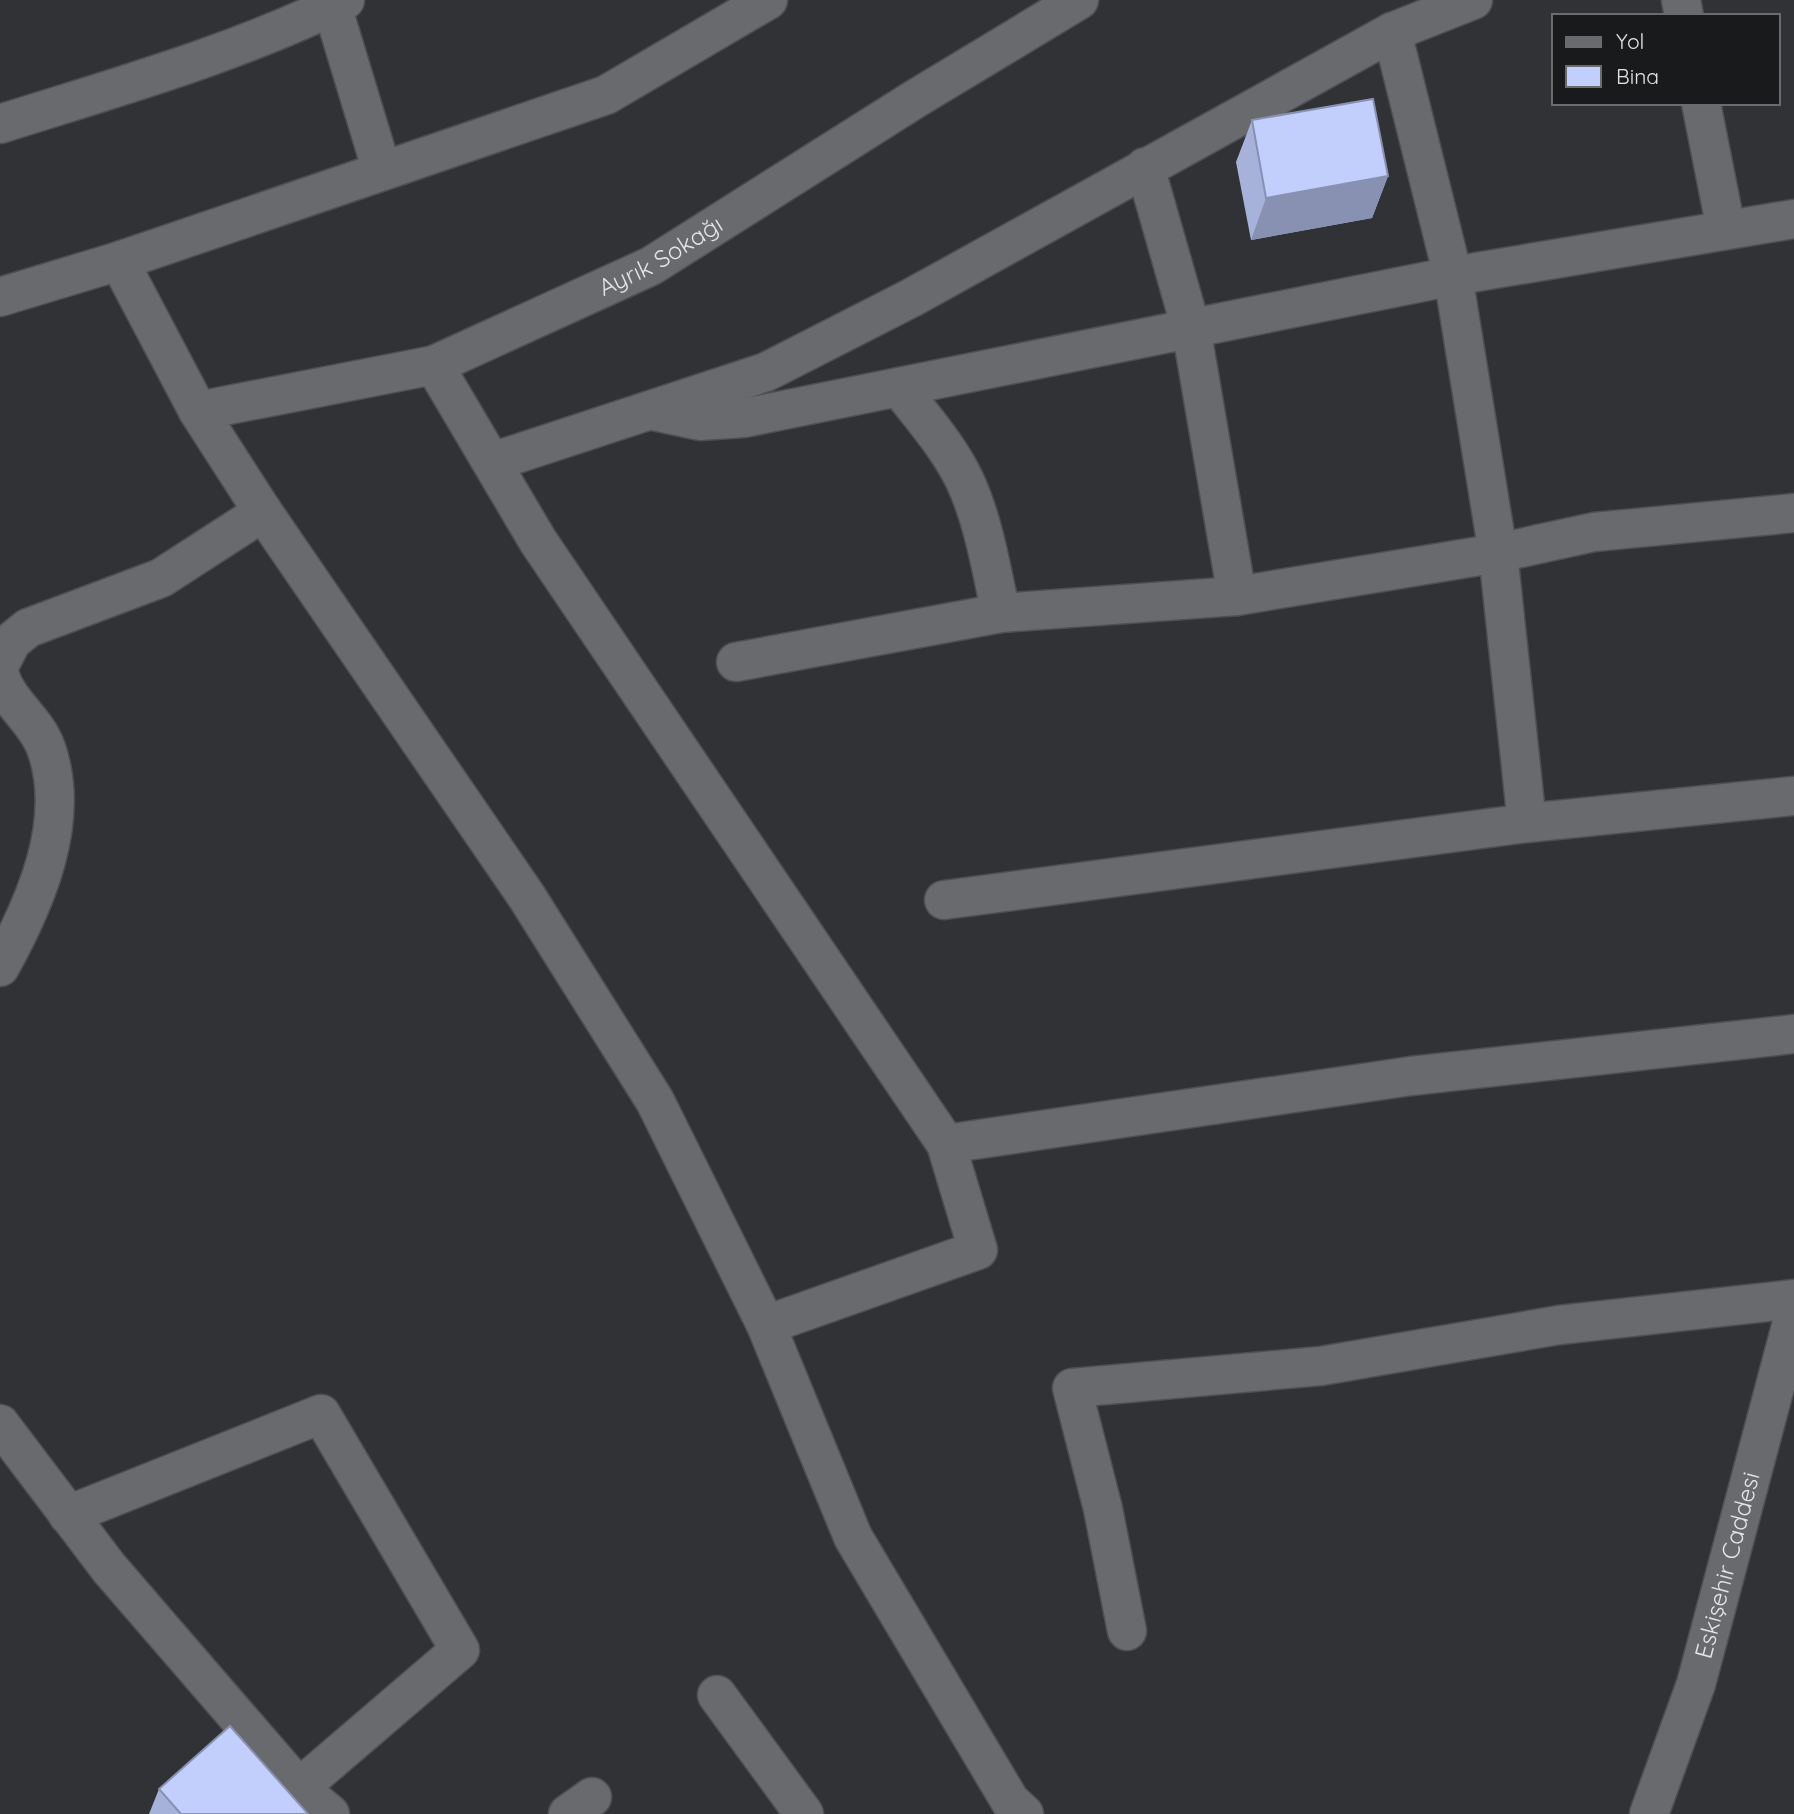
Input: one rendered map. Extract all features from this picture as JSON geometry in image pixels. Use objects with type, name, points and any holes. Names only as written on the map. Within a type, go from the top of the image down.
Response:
[{"type":"street","points":[[0,297],[119,261],[606,95],[768,0]]},
{"type":"street","name":"Ayrık Sokağı","points":[[198,411],[434,365],[651,266],[915,99],[1079,0]]},
{"type":"street","points":[[492,463],[765,372],[911,298],[1392,32],[1473,0]]},
{"type":"street","points":[[0,124],[200,61],[339,3],[382,171]]},
{"type":"street","points":[[1392,32],[1453,276],[1498,553],[1527,823]]},
{"type":"street","points":[[1701,105],[1726,229]]},
{"type":"street","points":[[1145,167],[1191,328],[1237,596]]},
{"type":"street","points":[[653,411],[718,422],[1453,276],[1794,219]]},
{"type":"street","points":[[119,261],[198,411],[262,512],[527,897],[655,1101],[765,1325],[853,1537],[1010,1801],[1024,1814]]},
{"type":"street","points":[[434,365],[538,541],[946,1144],[978,1250],[765,1325]]},
{"type":"street","points":[[899,387],[947,451],[964,479],[975,505],[1001,613]]},
{"type":"street","points":[[0,664],[12,641],[28,628],[161,578],[262,512]]},
{"type":"street","points":[[736,662],[1001,613],[1237,596],[1498,553],[1605,530],[1794,513]]},
{"type":"street","points":[[0,676],[10,695],[31,719],[46,747],[54,778],[54,817],[27,918],[0,967]]},
{"type":"street","points":[[943,900],[1527,823],[1794,796]]},
{"type":"street","points":[[946,1144],[1411,1076],[1794,1034]]},
{"type":"street","points":[[1127,1631],[1103,1508],[1072,1388],[1321,1366],[1559,1325],[1794,1299]]},
{"type":"street","name":"Eskişehir Caddesi","points":[[1649,1814],[1696,1684],[1794,1315]]},
{"type":"street","points":[[68,1515],[321,1415],[460,1650],[299,1788]]},
{"type":"street","points":[[0,1424],[109,1568],[299,1788],[330,1814]]},
{"type":"street","points":[[718,1696],[804,1814]]},
{"type":"building","points":[[1373,99],[1388,176],[1266,198],[1252,120]]},
{"type":"building","points":[[230,1726],[308,1814],[181,1814],[159,1789]]}]
